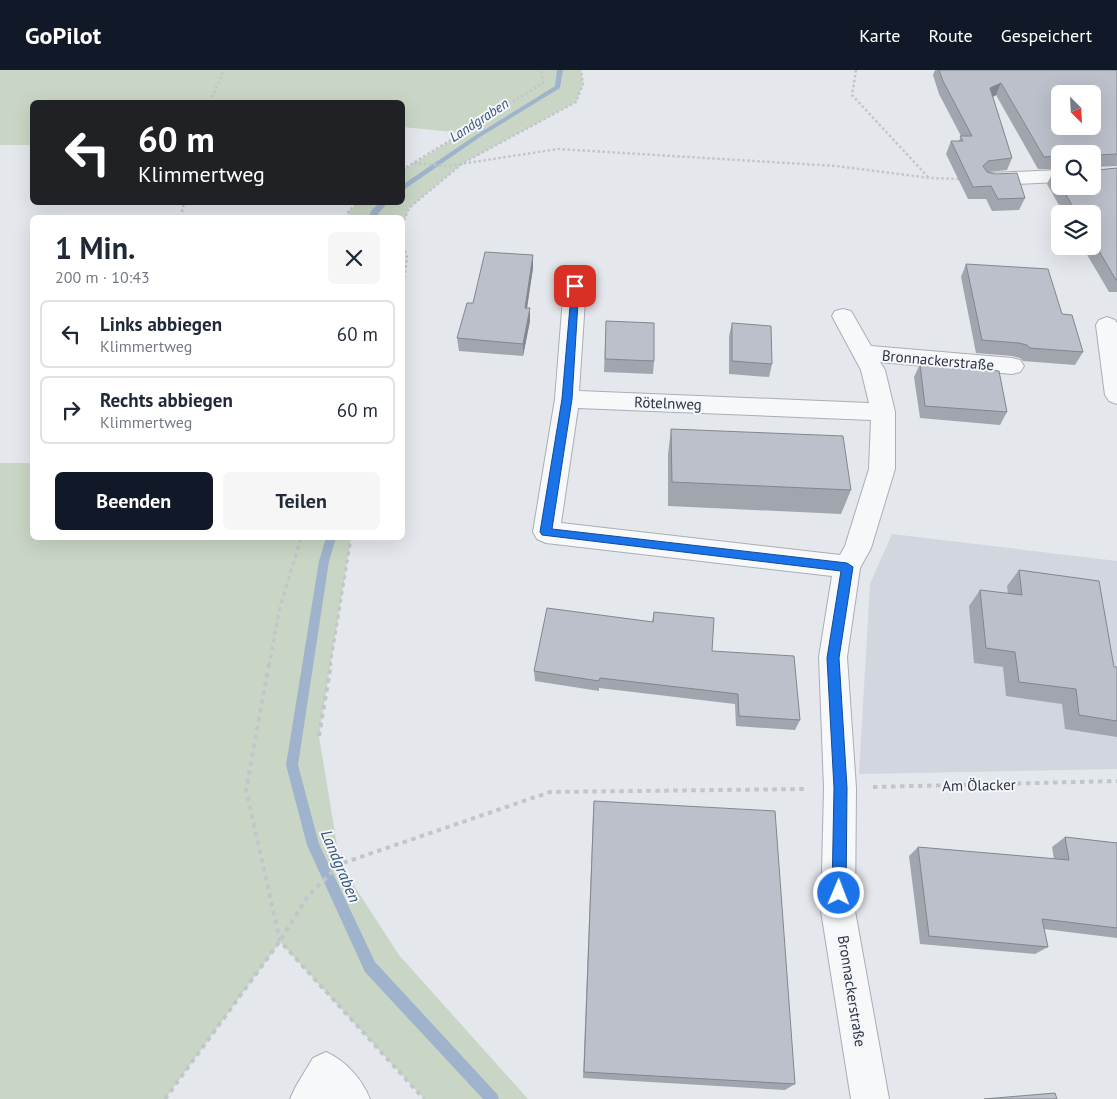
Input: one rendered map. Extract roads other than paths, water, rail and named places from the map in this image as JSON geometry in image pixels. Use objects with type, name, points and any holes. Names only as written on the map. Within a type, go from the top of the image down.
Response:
[{"type":"street","points":[[990,180],[1051,177]]},
{"type":"street","points":[[575,286],[567,399],[546,532],[847,567]]},
{"type":"street","name":"Bronnackerstraße","points":[[844,316],[873,370],[883,412],[882,469],[858,548],[847,567],[833,658],[840,788],[838,911],[870,1099]]},
{"type":"street","points":[[1107,325],[1117,395]]},
{"type":"street","name":"Bronnackerstraße","points":[[864,353],[1012,366]]},
{"type":"street","name":"Rötelnweg","points":[[567,399],[883,412]]},
{"type":"street","points":[[309,1099],[326,1071],[351,1099]]},
{"type":"waterway","name":"Landgraben","points":[[405,187],[478,136],[558,87],[560,70]]},
{"type":"waterway","name":"Landgraben","points":[[374,215],[382,205]]},
{"type":"waterway","name":"Landgraben","points":[[330,540],[324,561],[292,765],[313,845],[370,967],[492,1099]]}]
